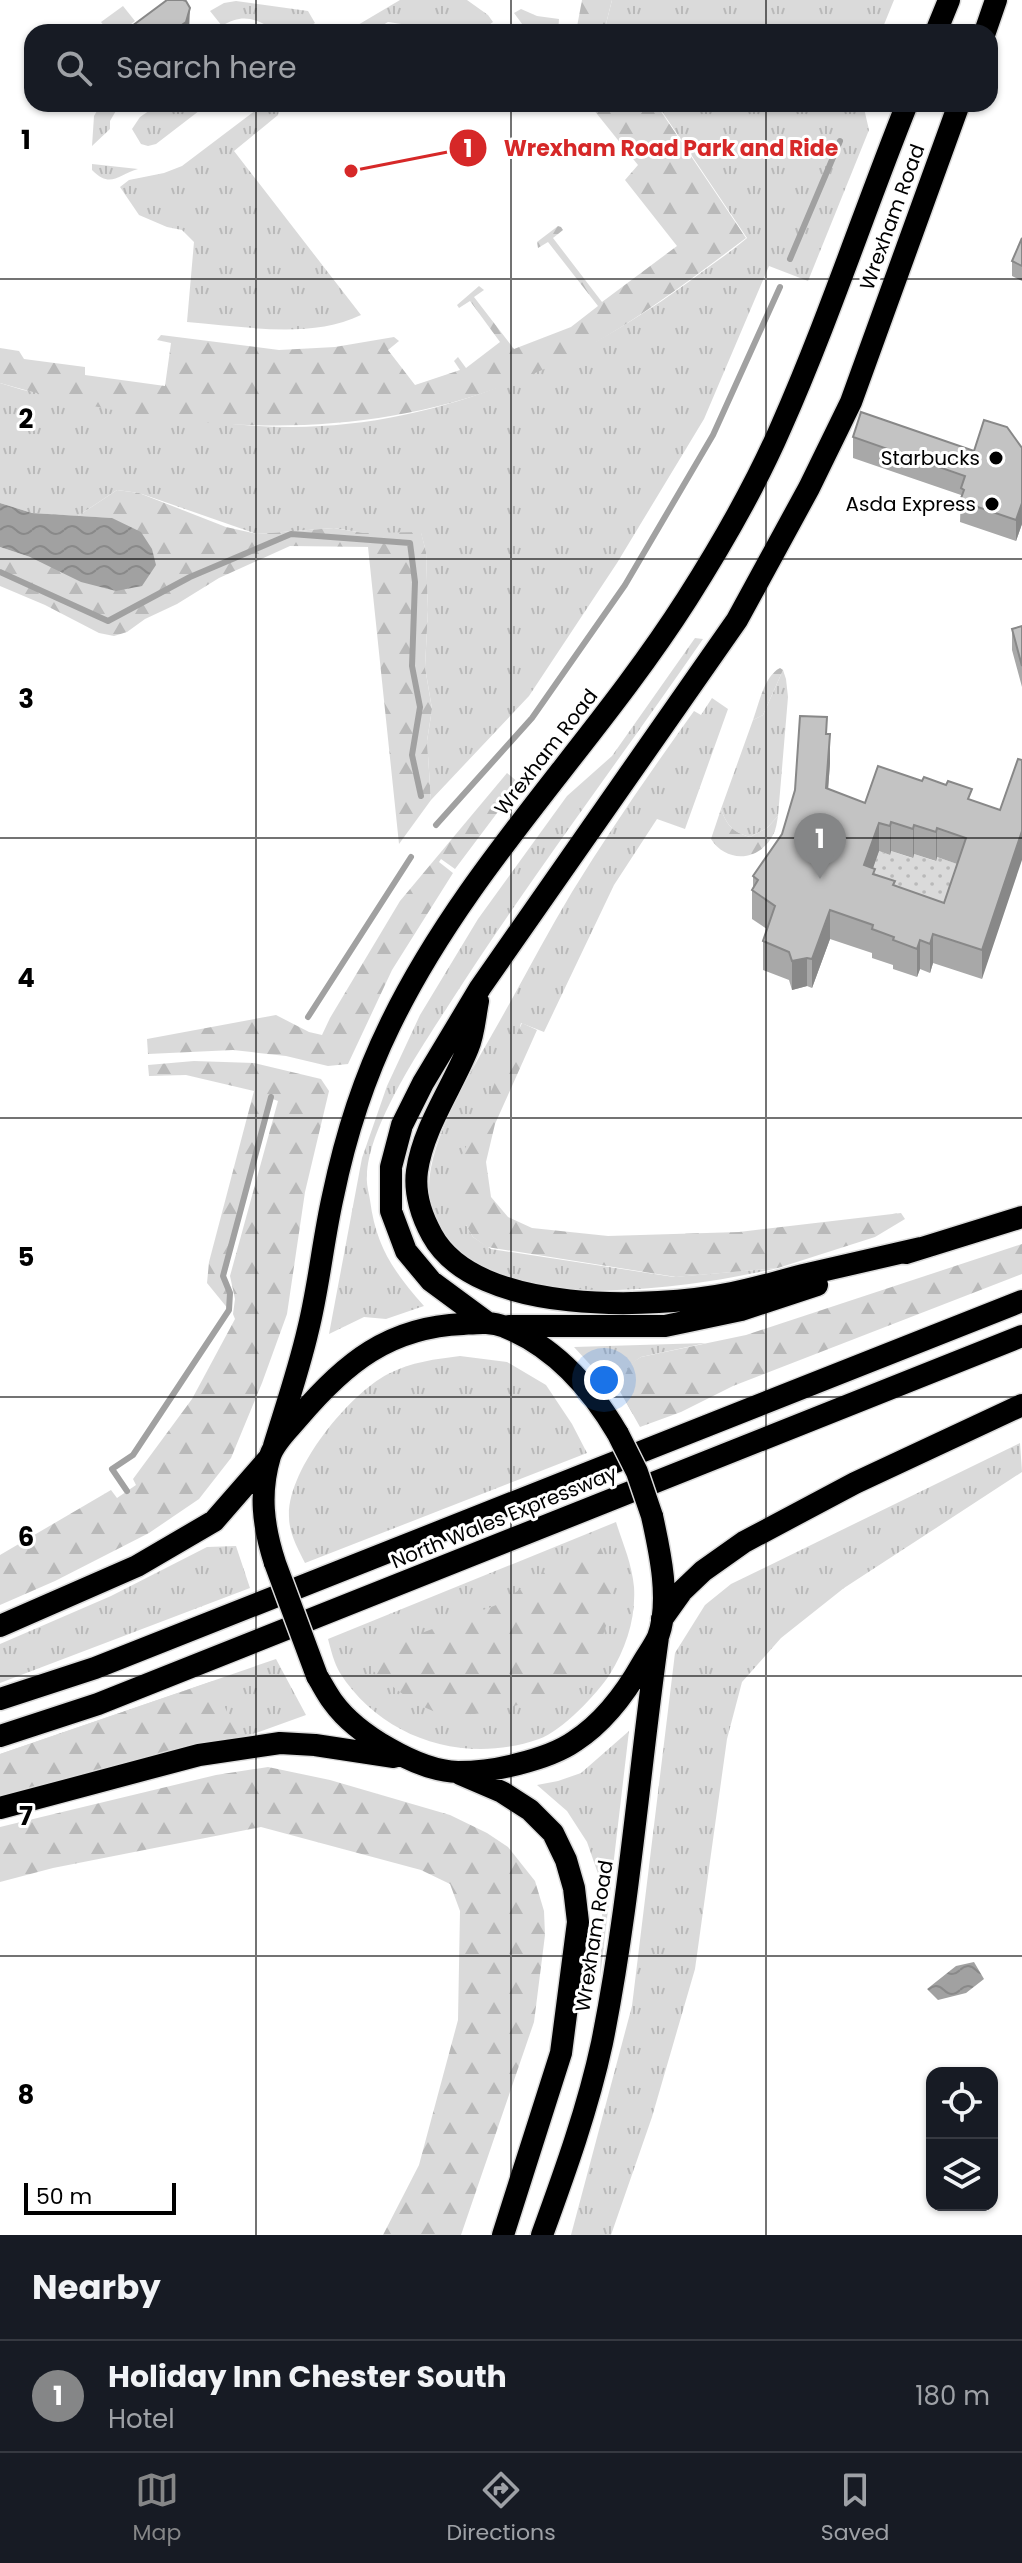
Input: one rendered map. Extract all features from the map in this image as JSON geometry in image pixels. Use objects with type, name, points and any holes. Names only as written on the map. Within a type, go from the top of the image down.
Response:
[{"type":"highway","points":[[939,24],[949,0]]},
{"type":"highway","points":[[988,24],[996,0]]},
{"type":"highway","name":"Wrexham Road","points":[[411,1760],[382,1745],[333,1703],[317,1676],[265,1530],[262,1497],[272,1451],[308,1329],[342,1157],[363,1090],[388,1028],[422,962],[470,888],[655,648],[742,507],[780,431],[802,378],[904,112]]},
{"type":"highway","name":"Wrexham Road","points":[[542,2235],[571,2156],[601,2045],[623,1919],[663,1584],[652,1516],[637,1472],[599,1401],[548,1350],[496,1325],[431,1281],[406,1251],[391,1211],[391,1167],[402,1125],[423,1083],[480,988],[737,620],[809,488],[851,402],[956,112]]},
{"type":"highway","points":[[480,988],[469,1045],[431,1125],[417,1172],[420,1205],[426,1224],[439,1249],[460,1269],[488,1283],[533,1297],[639,1304],[730,1294],[921,1248]]},
{"type":"highway","points":[[0,1626],[137,1566],[214,1521],[334,1379],[370,1350],[393,1338],[420,1329],[454,1324],[665,1326],[741,1310],[1022,1217]]},
{"type":"highway","name":"North Wales Expressway","points":[[0,1699],[109,1662],[1022,1301]]},
{"type":"highway","name":"North Wales Expressway","points":[[0,1736],[98,1704],[1022,1336]]},
{"type":"highway","points":[[0,1808],[199,1755],[280,1743],[361,1751],[455,1772],[498,1769],[541,1758],[573,1743],[602,1719],[624,1693],[682,1591],[703,1571],[744,1542],[855,1483],[1022,1405]]},
{"type":"highway","name":"Wrexham Road","points":[[455,1772],[502,1792],[530,1810],[553,1833],[566,1860],[574,1888],[578,1922],[561,2053],[503,2235]]},
{"type":"green space","points":[[400,0],[467,0],[493,22],[490,24],[360,24]]},
{"type":"green space","points":[[582,0],[612,0],[606,24],[578,24]]},
{"type":"green space","points":[[612,0],[894,0],[884,24],[606,24]]},
{"type":"green space","points":[[236,1],[308,11],[315,23],[263,24],[244,18],[220,24],[210,11],[224,3]]},
{"type":"green space","points":[[123,6],[135,21],[131,24],[101,22]]},
{"type":"green space","points":[[521,9],[537,16],[559,19],[559,24],[522,24],[514,13]]},
{"type":"green space","points":[[96,112],[115,112],[110,129],[92,146]]},
{"type":"green space","points":[[147,112],[198,112],[156,144],[148,146],[141,144],[132,129]]},
{"type":"green space","points":[[253,112],[278,112],[234,151],[361,315],[341,323],[298,329],[187,322],[194,242],[182,230],[139,215],[120,187],[129,180],[182,166]]},
{"type":"green space","points":[[595,112],[661,112],[746,238],[668,296],[607,336],[516,381],[445,405],[372,419],[298,425],[223,424],[149,416],[74,402],[0,383],[0,348],[19,351],[24,359],[85,367],[85,375],[165,386],[171,343],[157,340],[161,335],[279,350],[335,347],[394,337],[399,341],[388,350],[415,385],[460,370],[454,361],[458,357],[466,368],[500,342],[470,301],[459,308],[457,305],[479,286],[484,290],[474,297],[514,349],[571,327],[598,306],[548,242],[538,248],[537,242],[558,226],[563,230],[553,238],[602,302],[677,246],[625,180],[638,165]]},
{"type":"green space","points":[[662,112],[865,112],[869,130],[808,281],[769,266],[704,419],[617,563],[529,696],[431,800],[427,741],[432,709],[425,667],[428,610],[426,552],[421,533],[364,533],[334,528],[257,534],[139,493],[117,490],[78,516],[32,513],[0,503],[0,383],[123,408],[258,426],[347,424],[401,416],[453,403],[555,363],[649,309],[747,238]]},
{"type":"green space","points":[[92,164],[138,169],[109,180],[92,170]]},
{"type":"green space","points":[[117,490],[139,493],[226,527],[257,534],[334,528],[364,533],[421,532],[426,552],[428,610],[425,667],[432,709],[427,741],[431,800],[399,844],[368,547],[290,546],[219,578],[127,632],[114,636],[99,633],[0,586],[0,547],[30,557],[112,518],[78,516]]},
{"type":"green space","points":[[695,638],[703,639],[511,911],[439,1020],[399,1086],[377,1134],[367,1179],[377,1232],[395,1270],[424,1306],[386,1319],[364,1317],[329,1334],[362,1158],[387,1086],[420,1015],[478,919],[567,796],[612,756]]},
{"type":"green space","points":[[780,668],[783,670],[763,715],[753,720],[766,684]]},
{"type":"green space","points":[[783,670],[788,697],[778,816],[767,828],[750,837],[731,828],[721,809],[753,720],[763,715]]},
{"type":"green space","points":[[712,698],[728,709],[685,829],[657,819],[614,885],[544,1032],[521,1023],[466,1225],[473,1237],[491,1249],[674,1277],[778,1268],[646,1289],[544,1287],[499,1276],[463,1256],[439,1225],[434,1212],[429,1194],[431,1170],[444,1127],[477,1062],[586,869],[694,711],[701,715]]},
{"type":"green space","points":[[507,773],[518,785],[455,869],[441,859],[439,862],[453,873],[392,970],[348,1064],[328,1066],[286,1056],[233,1050],[148,1054],[147,1039],[276,1015],[309,1032],[322,1035],[400,901]]},
{"type":"green space","points":[[721,809],[731,828],[750,837],[767,828],[778,816],[774,833],[767,844],[751,854],[742,856],[725,852],[711,839]]},
{"type":"green space","points":[[879,851],[890,855],[891,851],[912,858],[914,854],[935,861],[937,857],[966,867],[943,935],[864,894]]},
{"type":"green space","points":[[522,1023],[537,1030],[495,1124],[486,1162],[491,1197],[508,1217],[532,1228],[608,1236],[739,1232],[901,1213],[905,1219],[875,1237],[778,1268],[676,1277],[487,1247],[473,1237],[466,1225],[458,1198],[458,1164]]},
{"type":"green space","points":[[194,1061],[254,1063],[321,1079],[329,1091],[305,1192],[287,1314],[231,1458],[199,1499],[149,1533],[0,1605],[0,1555],[111,1490],[117,1498],[136,1485],[133,1479],[192,1399],[235,1319],[230,1276],[278,1101],[270,1098],[223,1276],[230,1293],[229,1310],[207,1283],[209,1262],[254,1091],[186,1075],[149,1076],[148,1065]]},
{"type":"green space","points":[[1022,1244],[1022,1274],[733,1386],[681,1412],[640,1427],[618,1388],[631,1363],[641,1357],[746,1335]]},
{"type":"green space","points":[[706,1343],[641,1357],[631,1364],[618,1388],[606,1382],[574,1347]]},
{"type":"green space","points":[[460,1356],[507,1362],[546,1385],[587,1453],[305,1563],[291,1529],[291,1498],[298,1478],[323,1436],[355,1399],[388,1374],[415,1364]]},
{"type":"green space","points":[[1020,1443],[1022,1472],[844,1588],[781,1638],[742,1682],[727,1739],[695,1969],[652,2117],[611,2235],[571,2235],[632,2006],[675,1653],[705,1605],[731,1584]]},
{"type":"green space","points":[[616,1522],[634,1587],[629,1632],[621,1654],[604,1682],[578,1711],[548,1735],[511,1746],[483,1749],[455,1747],[428,1740],[402,1730],[378,1715],[358,1696],[338,1669],[328,1639]]},
{"type":"green space","points":[[595,1536],[611,1576],[608,1618],[595,1653],[574,1678],[561,1687],[511,1707],[452,1715],[416,1703],[372,1670],[376,1635],[419,1634],[499,1604]]},
{"type":"green space","points":[[236,1546],[250,1588],[0,1683],[0,1644],[111,1596],[207,1547]]},
{"type":"green space","points":[[276,1659],[306,1715],[253,1734],[0,1798],[0,1754]]},
{"type":"green space","points":[[213,1681],[239,1738],[0,1798],[0,1754]]},
{"type":"green space","points":[[629,1731],[600,1978],[603,1888],[587,1842],[567,1811],[537,1785],[581,1773]]},
{"type":"green space","points":[[268,1767],[330,1780],[450,1815],[508,1847],[535,1881],[544,1911],[545,1935],[534,2022],[461,2235],[383,2235],[419,2165],[458,2020],[460,1911],[450,1884],[421,1870],[261,1827],[53,1868],[0,1882],[0,1827],[216,1775]]},
{"type":"water","points":[[0,503],[32,513],[112,518],[141,532],[152,549],[156,565],[142,586],[116,591],[81,582],[30,557],[0,547]]},
{"type":"water","points":[[974,1962],[984,1979],[966,1993],[938,2000],[927,1989],[956,1966]]},
{"type":"building","points":[[167,0],[186,1],[190,8],[183,24],[135,24]]},
{"type":"building","points":[[1022,238],[1022,266],[1012,261]]},
{"type":"building","points":[[861,412],[974,451],[984,420],[1007,427],[1022,448],[1022,503],[1016,520],[960,501],[965,476],[853,437]]},
{"type":"building","points":[[1022,626],[1022,666],[1012,629]]},
{"type":"building","points":[[800,716],[827,717],[826,734],[830,734],[826,788],[865,803],[878,766],[922,781],[924,777],[946,785],[948,781],[972,789],[968,799],[1000,810],[1018,759],[1022,760],[1022,831],[982,950],[933,934],[930,944],[920,940],[917,949],[872,929],[873,925],[830,910],[812,959],[792,961],[789,952],[763,941],[775,906],[752,890],[758,880],[753,876],[782,834],[795,790]],"holes":[[[891,822],[913,829],[914,825],[936,832],[937,828],[966,838],[944,903],[893,885],[895,881],[873,874],[875,869],[864,865],[879,823],[890,826]]]},
{"type":"waterway","points":[[790,259],[840,141]]},
{"type":"waterway","points":[[436,825],[532,718],[625,585],[713,435],[780,287]]},
{"type":"waterway","points":[[0,572],[108,621],[190,577],[291,534],[410,543],[415,582],[412,666],[420,707],[412,755],[421,796]]},
{"type":"waterway","points":[[308,1017],[411,857]]},
{"type":"waterway","points":[[127,1491],[112,1469],[133,1455],[229,1310],[230,1293],[223,1276],[271,1097]]},
{"type":"place","name":"Wrexham Road Park and Ride","points":[[351,171]]},
{"type":"place","name":"Starbucks","points":[[996,458]]},
{"type":"place","name":"Asda Express","points":[[992,504]]},
{"type":"place","name":"Holiday Inn Chester South","points":[[820,879]]}]
